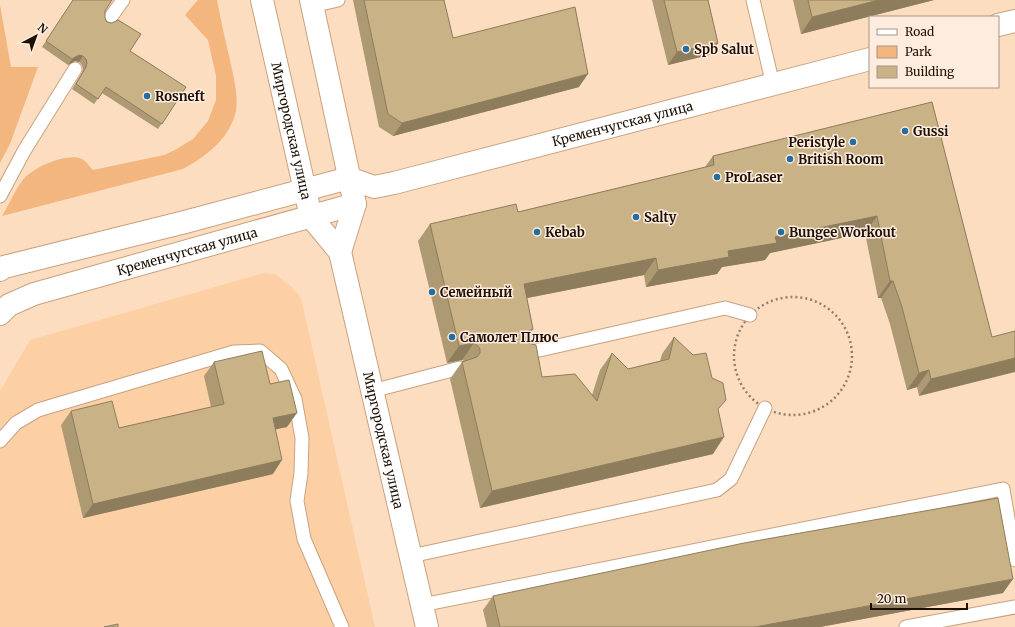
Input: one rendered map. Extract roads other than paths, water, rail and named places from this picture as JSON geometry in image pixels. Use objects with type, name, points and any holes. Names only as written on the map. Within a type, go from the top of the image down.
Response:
[{"type":"street","name":"Миргородская улица","points":[[262,0],[311,217],[340,252],[427,627]]},
{"type":"street","points":[[312,3],[355,204],[340,252]]},
{"type":"street","points":[[999,25],[1015,21]]},
{"type":"street","name":"Кременчугская улица","points":[[0,314],[9,305],[34,294],[355,204],[374,187],[869,59]]},
{"type":"street","points":[[2,266],[177,224],[349,178],[374,187]]},
{"type":"lane","points":[[108,21],[123,0]]},
{"type":"lane","points":[[312,3],[338,0]]},
{"type":"lane","points":[[753,0],[773,85]]},
{"type":"lane","points":[[0,196],[24,151],[75,68]]},
{"type":"lane","points":[[522,354],[725,308],[750,315]]},
{"type":"lane","points":[[0,441],[16,423],[38,410],[234,352],[260,351],[281,369],[295,399],[302,438],[301,474],[297,501],[304,539],[342,627]]},
{"type":"lane","points":[[372,391],[460,368]]},
{"type":"lane","points":[[411,556],[717,490],[731,479],[765,408]]},
{"type":"lane","points":[[422,606],[1003,489],[1015,560]]},
{"type":"lane","points":[[906,627],[1015,607]]},
{"type":"place","name":"Spb Salut","points":[[686,49]]},
{"type":"place","name":"Rosneft","points":[[147,96]]},
{"type":"place","name":"Gussi","points":[[905,131]]},
{"type":"place","name":"Peristyle","points":[[853,142]]},
{"type":"place","name":"British Room","points":[[790,159]]},
{"type":"place","name":"ProLaser","points":[[717,177]]},
{"type":"place","name":"Salty","points":[[636,217]]},
{"type":"place","name":"Kebab","points":[[537,232]]},
{"type":"place","name":"Bungee Workout","points":[[781,232]]},
{"type":"place","name":"Семейный","points":[[432,292]]},
{"type":"place","name":"Самолет Плюс","points":[[452,337]]}]
